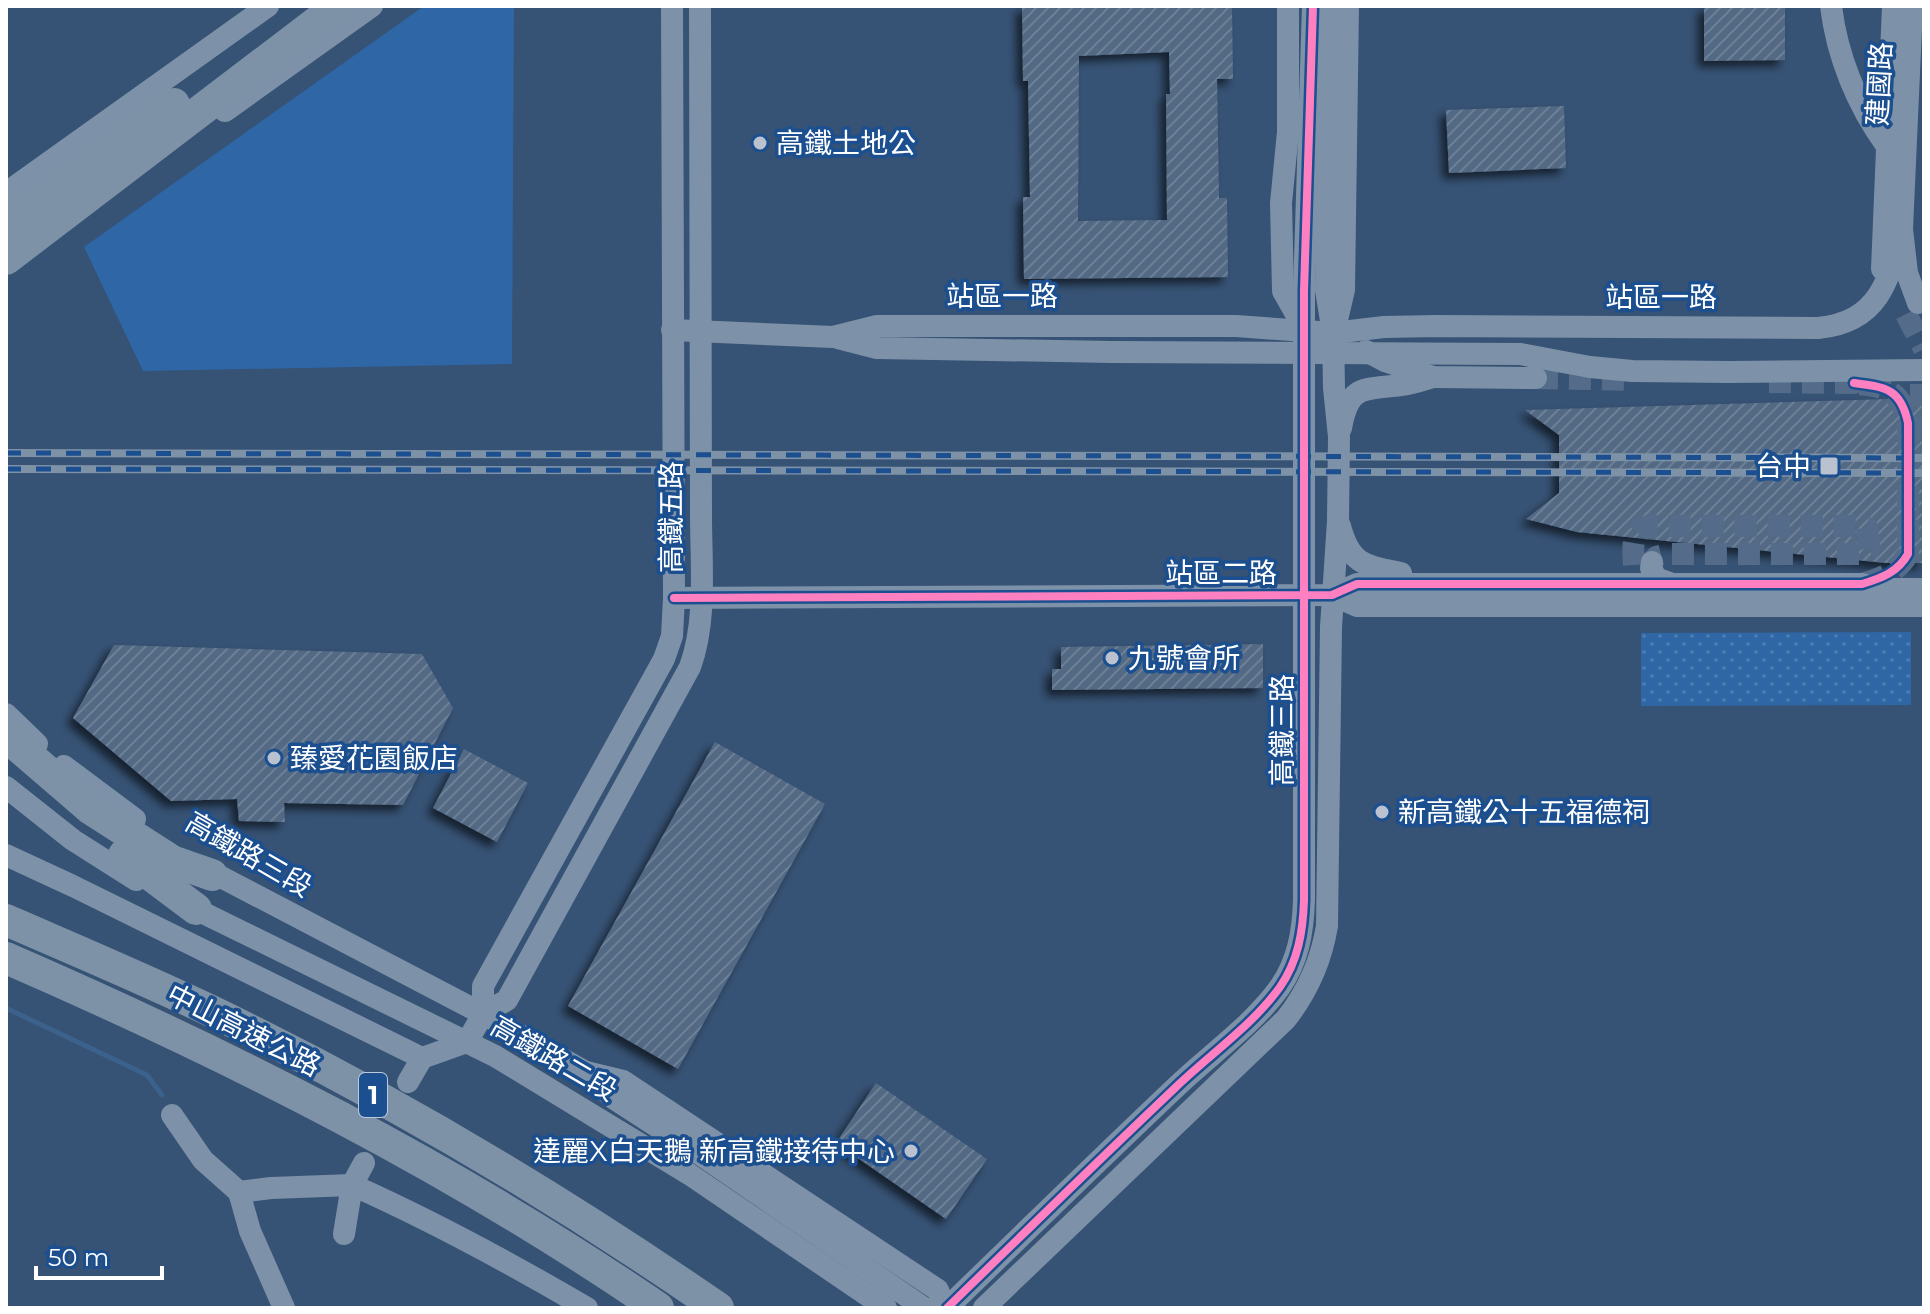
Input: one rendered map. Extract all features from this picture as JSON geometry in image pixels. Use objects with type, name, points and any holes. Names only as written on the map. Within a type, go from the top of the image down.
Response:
[{"type":"highway","points":[[6,259],[224,80],[304,6]]},
{"type":"highway","points":[[6,225],[338,6]]},
{"type":"highway","points":[[6,736],[91,809],[172,861],[212,875]]},
{"type":"highway","points":[[6,761],[81,824],[196,909]]},
{"type":"highway","name":"中山高速公路","points":[[6,920],[200,1006],[364,1090],[567,1207],[718,1308]]},
{"type":"highway","name":"中山高速公路","points":[[6,958],[199,1044],[348,1120],[536,1228],[658,1308]]},
{"type":"street","points":[[6,193],[268,6]]},
{"type":"street","points":[[6,267],[372,6]]},
{"type":"street","name":"高鐵五路","points":[[467,1042],[483,1014],[483,986],[664,659],[672,636],[672,6]]},
{"type":"street","name":"高鐵五路","points":[[483,1014],[507,1000],[690,667],[696,650],[700,598],[700,6]]},
{"type":"street","name":"高鐵三路","points":[[1288,6],[1288,132],[1281,203],[1283,291],[1304,329]]},
{"type":"street","name":"高鐵三路","points":[[945,1308],[1254,1016],[1280,987],[1299,947],[1304,900],[1304,329],[1313,6]]},
{"type":"street","name":"高鐵三路","points":[[984,1308],[1286,1019],[1302,998],[1323,950],[1327,926],[1332,595],[1338,521],[1339,437],[1333,333],[1326,290],[1330,6]]},
{"type":"street","name":"高鐵三路","points":[[1333,333],[1344,290],[1348,6]]},
{"type":"street","points":[[1831,6],[1845,66],[1860,102],[1886,145]]},
{"type":"street","points":[[1893,6],[1886,145],[1893,229]]},
{"type":"street","name":"建國路","points":[[1905,165],[1912,6]]},
{"type":"street","name":"站區一路","points":[[1880,294],[1905,165]]},
{"type":"street","name":"站區一路","points":[[672,330],[833,337],[877,326],[1236,326],[1333,333],[1384,327],[1818,328],[1847,323],[1858,318],[1873,304],[1890,272],[1893,229]]},
{"type":"street","name":"站區一路","points":[[1890,272],[1912,308],[1907,273],[1893,229]]},
{"type":"street","points":[[1483,326],[1469,329],[1461,335],[1454,353],[1463,369],[1484,378]]},
{"type":"street","name":"站區一路","points":[[1333,333],[1385,361],[1433,377],[1536,378]]},
{"type":"street","points":[[833,337],[877,348],[1520,354],[1632,371],[1924,370]]},
{"type":"street","points":[[1339,437],[1346,408],[1361,390],[1433,377]]},
{"type":"street","points":[[1338,521],[1352,553],[1371,568],[1448,584]]},
{"type":"street","points":[[1620,583],[1643,564],[1651,568],[1656,578],[1670,583]]},
{"type":"street","name":"站區二路","points":[[674,598],[1332,595],[1357,584],[1862,584],[1878,589],[1924,589]]},
{"type":"street","name":"站區二路","points":[[1332,595],[1357,606],[1924,606]]},
{"type":"street","name":"高鐵路三段","points":[[6,714],[45,751],[104,798],[212,875],[483,1014]]},
{"type":"street","points":[[6,787],[73,840],[148,888],[467,1042]]},
{"type":"street","points":[[6,855],[422,1058]]},
{"type":"street","name":"高鐵路二段","points":[[483,1014],[584,1071],[613,1098],[924,1308]]},
{"type":"street","points":[[408,1082],[422,1058],[467,1042]]},
{"type":"street","name":"高鐵路二段","points":[[467,1042],[488,1069],[679,1186],[861,1308]]},
{"type":"street","name":"高鐵路二段","points":[[467,1042],[689,1174],[886,1308]]},
{"type":"street","name":"高鐵路二段","points":[[584,1071],[623,1081],[699,1129],[938,1290],[945,1308]]},
{"type":"street","points":[[172,1115],[203,1160],[239,1192],[250,1231],[284,1308]]},
{"type":"street","points":[[344,1234],[352,1185],[364,1163]]},
{"type":"street","points":[[239,1192],[352,1185],[492,1252],[587,1308]]},
{"type":"shaded area","points":[[424,6],[514,6],[512,364],[143,371],[84,247]]},
{"type":"shaded area","points":[[1911,632],[1911,705],[1641,706],[1641,633]]},
{"type":"building","points":[[1022,6],[1232,6],[1233,79],[1217,79],[1219,198],[1227,198],[1228,277],[1024,279],[1023,197],[1030,197],[1028,81],[1023,81]],"holes":[[[1169,52],[1170,94],[1166,94],[1167,220],[1078,221],[1079,56]]]},
{"type":"building","points":[[1704,6],[1785,6],[1785,60],[1704,61]]},
{"type":"building","points":[[1564,106],[1566,168],[1449,173],[1446,110]]},
{"type":"building","points":[[1924,398],[1924,563],[1886,563],[1577,532],[1526,519],[1559,493],[1559,435],[1525,410]]},
{"type":"building","points":[[1263,644],[1263,688],[1052,690],[1052,669],[1061,669],[1061,647]]},
{"type":"building","name":"臻愛花園飯店","points":[[114,645],[422,654],[453,708],[403,805],[284,803],[285,822],[239,821],[237,799],[171,801],[73,718]]},
{"type":"building","points":[[715,742],[825,804],[678,1069],[568,1006]]},
{"type":"building","points":[[464,749],[528,783],[497,842],[433,808]]},
{"type":"building","name":"達麗X白天鵝 新高鐵接待中心","points":[[876,1083],[987,1159],[946,1219],[836,1143]]},
{"type":"waterway","points":[[6,1008],[147,1075],[162,1095]]},
{"type":"tunnel","points":[[1906,314],[1924,349]]},
{"type":"tunnel","points":[[1921,439],[1921,374],[1924,364]]},
{"type":"tunnel","points":[[1769,382],[1854,383],[1889,373]]},
{"type":"tunnel","points":[[1536,378],[1635,380]]},
{"type":"tunnel","points":[[1860,384],[1893,393],[1902,405],[1908,423],[1908,554],[1889,574],[1862,584]]},
{"type":"tunnel","points":[[1634,565],[1636,536],[1649,526],[1867,528],[1869,549],[1859,554],[1669,554],[1656,557],[1652,562]]},
{"type":"railway","points":[[6,453],[1924,458]]},
{"type":"railway","points":[[6,469],[1924,473]]},
{"type":"cycle path","points":[[947,1308],[1175,1088],[1257,1015],[1286,977],[1298,946],[1304,900],[1304,291],[1313,6]]},
{"type":"cycle path","points":[[674,598],[1332,595],[1357,584],[1862,584],[1889,574],[1908,554],[1908,423],[1896,396],[1883,388],[1854,383]]},
{"type":"place","name":"高鐵土地公","points":[[760,143]]},
{"type":"place","name":"台中","points":[[1829,466]]},
{"type":"place","name":"九號會所","points":[[1112,658]]},
{"type":"place","name":"臻愛花園飯店","points":[[274,758]]},
{"type":"place","name":"新高鐵公十五福德祠","points":[[1382,812]]},
{"type":"place","name":"達麗X白天鵝 新高鐵接待中心","points":[[911,1151]]}]
